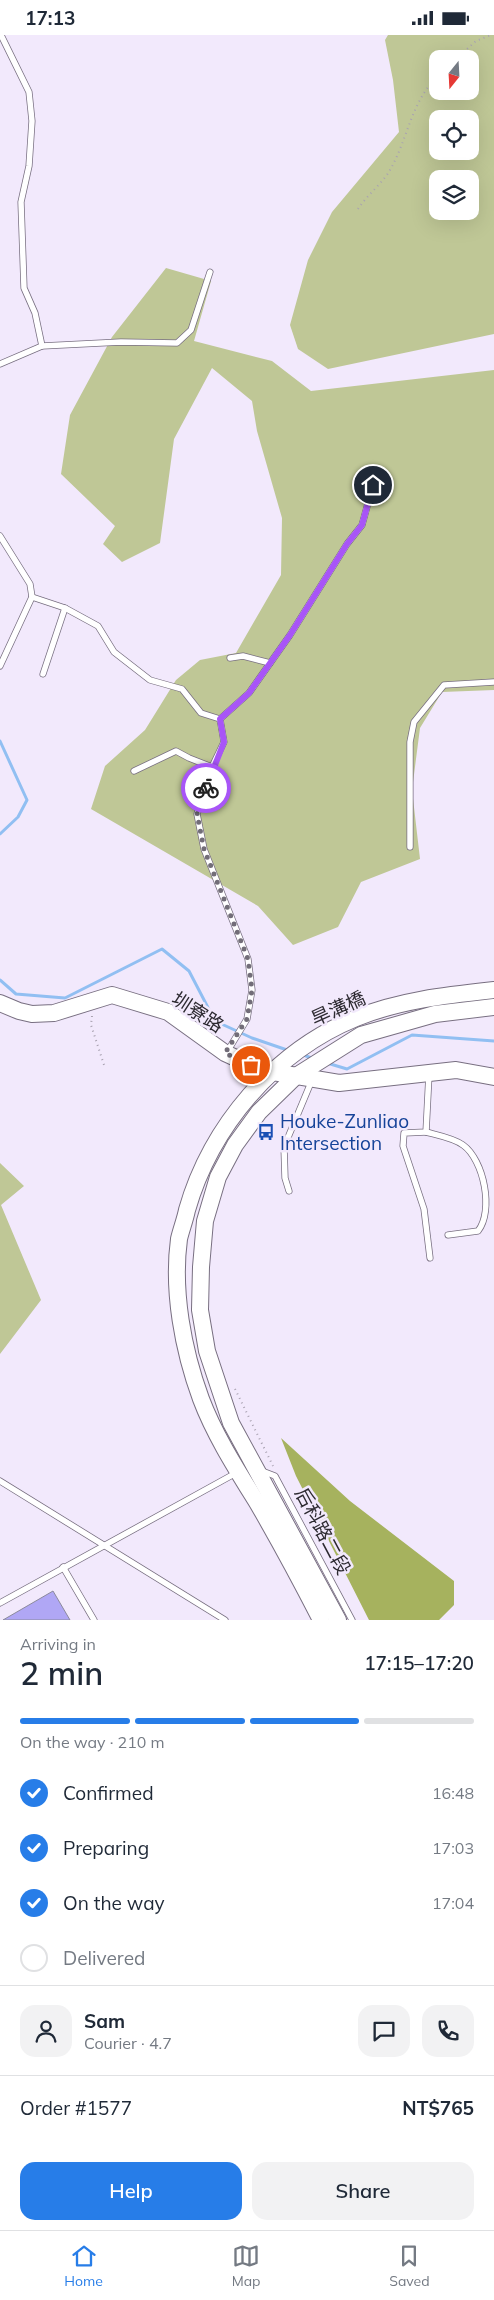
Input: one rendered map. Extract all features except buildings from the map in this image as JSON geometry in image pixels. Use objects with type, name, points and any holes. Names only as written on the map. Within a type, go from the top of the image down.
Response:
[{"type":"street","name":"旱溝橋","points":[[321,1620],[290,1558],[214,1429],[204,1405],[186,1348],[178,1293],[179,1239],[190,1199],[206,1160],[226,1124],[273,1072],[312,1042],[356,1018],[429,998],[494,990]]},
{"type":"street","name":"圳寮路","points":[[0,1003],[32,1014],[54,1013],[94,999],[112,995],[168,1012],[225,1053],[251,1065],[273,1072],[339,1083],[456,1070],[494,1077]]},
{"type":"street","name":"旱溝橋","points":[[338,1620],[231,1423],[206,1351],[200,1310],[205,1221],[218,1177],[235,1145],[259,1111],[296,1076],[361,1035],[435,1014],[494,1007]]},
{"type":"lane","points":[[1,35],[29,92],[32,121],[29,166],[21,201],[24,287],[35,313],[42,346]]},
{"type":"lane","points":[[0,364],[42,346],[121,342],[177,343],[192,330],[210,272]]},
{"type":"lane","points":[[220,719],[249,693],[347,544],[362,525],[373,485]]},
{"type":"lane","points":[[0,536],[30,584],[32,597],[0,666]]},
{"type":"lane","points":[[32,597],[65,608],[98,626],[114,652],[150,680],[182,689],[201,713],[220,719]]},
{"type":"lane","points":[[43,674],[65,608]]},
{"type":"lane","points":[[230,658],[243,656],[270,663]]},
{"type":"lane","points":[[410,847],[410,742],[414,722],[444,685],[494,682]]},
{"type":"lane","points":[[220,719],[224,742],[212,767],[197,814],[204,849],[248,959],[252,990],[247,1019],[225,1053]]},
{"type":"lane","points":[[134,771],[176,751],[188,758],[212,767]]},
{"type":"lane","points":[[426,1132],[429,1072]]},
{"type":"lane","points":[[289,1191],[285,1178],[284,1147],[313,1078]]},
{"type":"lane","points":[[430,1258],[424,1209],[403,1146],[404,1133],[426,1132],[464,1145],[480,1167],[485,1184],[484,1223],[478,1231],[448,1235]]},
{"type":"lane","points":[[0,1603],[238,1471],[255,1466]]},
{"type":"lane","name":"后科路二段","points":[[255,1466],[275,1476],[352,1620]]},
{"type":"lane","points":[[0,1481],[225,1620]]},
{"type":"lane","points":[[63,1567],[94,1620]]},
{"type":"path","points":[[466,50],[476,41],[491,35]]},
{"type":"path","points":[[358,209],[389,172],[402,147],[424,90],[429,85]]},
{"type":"path","points":[[94,999],[91,1025],[105,1068]]},
{"type":"path","points":[[234,1387],[274,1467]]},
{"type":"green space","points":[[388,35],[494,35],[494,334],[328,369],[298,349],[290,325],[308,260],[332,212],[399,132],[393,80],[385,40]]},
{"type":"green space","points":[[166,268],[211,281],[194,341],[272,361],[311,391],[494,370],[494,690],[442,692],[420,728],[412,790],[420,859],[361,882],[338,927],[293,945],[258,906],[91,809],[105,766],[145,730],[176,680],[200,660],[236,653],[281,575],[282,518],[257,431],[252,401],[212,368],[174,439],[160,543],[122,562],[103,544],[115,526],[61,474],[70,415],[112,337]]},
{"type":"green space","points":[[0,1163],[24,1186],[1,1205],[41,1300],[0,1354]]},
{"type":"green space","points":[[281,1438],[350,1501],[454,1581],[454,1605],[439,1620],[369,1620],[296,1476]]},
{"type":"waterway","points":[[0,741],[27,800],[18,817],[0,834]]},
{"type":"waterway","points":[[0,980],[16,994],[65,998],[162,949],[189,971],[215,1021],[252,1038],[290,1051]]},
{"type":"waterway","points":[[327,1063],[347,1069],[412,1035],[494,1041]]},
{"type":"waterway","points":[[301,1054],[314,1059]]},
{"type":"way so far","points":[[206,788],[197,814],[204,849],[248,959],[252,990],[247,1019],[225,1053],[251,1065]]},
{"type":"place","name":"Houke-Zunliao Intersection","points":[[266,1132]]},
{"type":"route","points":[[206,788],[212,767],[224,742],[220,719],[249,693],[290,635],[347,544],[362,525],[373,485]]}]
